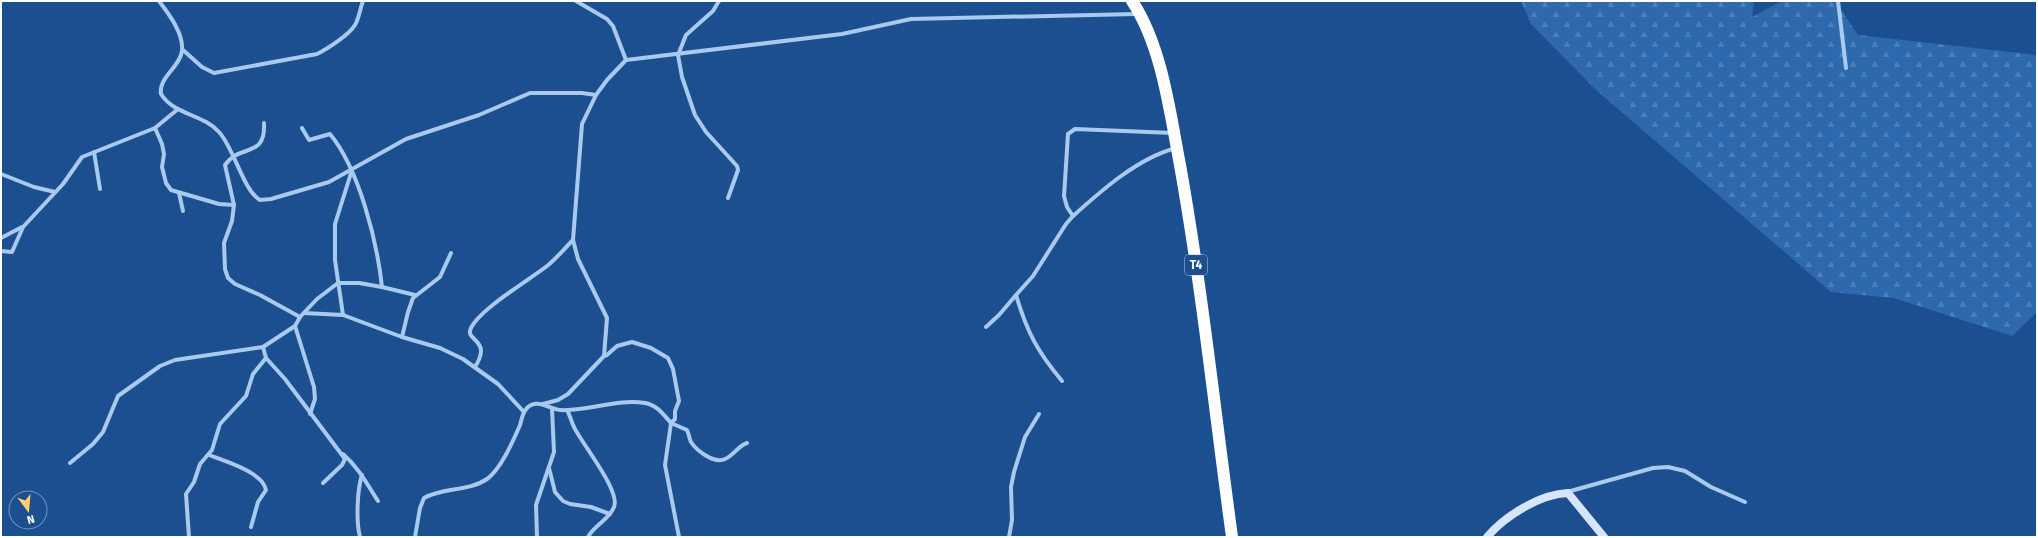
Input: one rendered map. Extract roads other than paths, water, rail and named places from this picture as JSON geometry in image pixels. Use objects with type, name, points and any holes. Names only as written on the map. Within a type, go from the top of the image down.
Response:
[{"type":"highway","name":"T4","points":[[1132,1],[1141,14],[1152,43],[1170,104],[1191,228],[1232,537]]},
{"type":"street","points":[[160,1],[176,27],[182,50],[178,62],[161,84],[161,94],[178,109],[210,124],[224,138],[252,192],[260,200],[270,199],[324,184],[406,139],[479,115],[530,94],[582,93],[596,95]]},
{"type":"street","points":[[182,50],[202,67],[214,73],[317,54],[325,50],[351,30],[357,21],[363,1]]},
{"type":"street","points":[[576,1],[607,19],[613,26],[626,60]]},
{"type":"street","points":[[719,1],[714,11],[686,35],[678,55],[682,77],[695,115],[706,132],[735,161],[737,166],[738,170],[728,198]]},
{"type":"street","points":[[1838,1],[1846,68]]},
{"type":"street","points":[[604,356],[606,318],[578,259],[573,240],[582,124],[596,95],[607,80],[626,60],[678,55],[842,34],[911,19],[1110,16],[1141,14]]},
{"type":"street","points":[[1,251],[12,252],[23,227],[63,184],[82,157],[155,128],[178,109]]},
{"type":"street","points":[[264,123],[264,136],[259,145],[234,156],[225,166],[234,205],[230,227],[224,243],[225,269],[228,278],[235,284],[260,295],[300,317]]},
{"type":"street","points":[[155,128],[162,144],[164,154],[162,167],[167,184],[172,191],[219,204],[234,205]]},
{"type":"street","points":[[302,128],[309,140],[330,134],[345,154],[352,169],[379,262],[382,287]]},
{"type":"street","points":[[1074,216],[1067,208],[1064,196],[1068,134],[1070,130],[1174,133]]},
{"type":"street","points":[[986,327],[999,315],[1032,276],[1066,224],[1074,216],[1126,172],[1164,151],[1177,148]]},
{"type":"street","points":[[94,152],[100,189]]},
{"type":"street","points":[[343,315],[335,252],[335,218],[352,169]]},
{"type":"street","points":[[1,174],[34,187],[55,192]]},
{"type":"street","points":[[179,193],[183,211]]},
{"type":"street","points":[[1,238],[23,227]]},
{"type":"street","points":[[475,367],[482,357],[482,352],[481,347],[471,336],[471,327],[489,308],[547,266],[573,240]]},
{"type":"street","points":[[402,337],[408,312],[416,295],[440,277],[451,253]]},
{"type":"street","points":[[70,463],[93,444],[103,432],[118,396],[160,366],[176,360],[248,348],[263,347],[294,326],[300,317],[317,299],[338,283],[354,283],[382,287],[416,295]]},
{"type":"street","points":[[1016,295],[1034,344],[1043,359],[1062,381]]},
{"type":"street","points":[[304,313],[343,315],[402,337],[440,348],[463,358],[503,389],[524,412]]},
{"type":"street","points":[[294,326],[314,387],[316,399],[310,414]]},
{"type":"street","points":[[415,537],[420,508],[424,498],[470,486],[490,476],[500,466],[520,424],[524,412],[531,405],[543,404],[558,400],[568,394],[604,356],[617,346],[632,342],[651,348],[668,358],[673,369],[679,401],[674,419],[671,423],[665,465],[679,537]]},
{"type":"street","points":[[263,347],[266,358],[285,379],[310,414],[342,453],[352,462],[368,481],[378,501]]},
{"type":"street","points":[[189,537],[186,494],[194,482],[200,464],[209,455],[220,424],[246,396],[254,374],[266,358]]},
{"type":"street","points":[[543,404],[552,408],[567,410],[633,402],[645,403],[657,408],[671,423],[687,430],[694,446],[708,457],[720,461],[730,457],[741,445],[747,443]]},
{"type":"street","points":[[537,537],[536,506],[554,452],[552,408]]},
{"type":"street","points":[[567,410],[574,427],[613,492],[615,505],[610,514],[588,537]]},
{"type":"street","points":[[1009,537],[1012,520],[1011,486],[1014,472],[1024,436],[1038,414]]},
{"type":"street","points":[[323,482],[344,463],[342,453]]},
{"type":"street","points":[[209,455],[249,472],[264,485],[266,490],[258,502],[251,527]]},
{"type":"street","points":[[1487,537],[1496,526],[1512,515],[1536,502],[1654,468],[1668,467],[1685,471],[1711,486],[1745,502]]},
{"type":"street","points":[[549,468],[555,492],[563,501],[570,504],[592,507],[610,514]]},
{"type":"street","points":[[360,537],[358,526],[359,486],[362,474]]},
{"type":"street","points":[[1563,494],[1568,494],[1604,537]]}]
